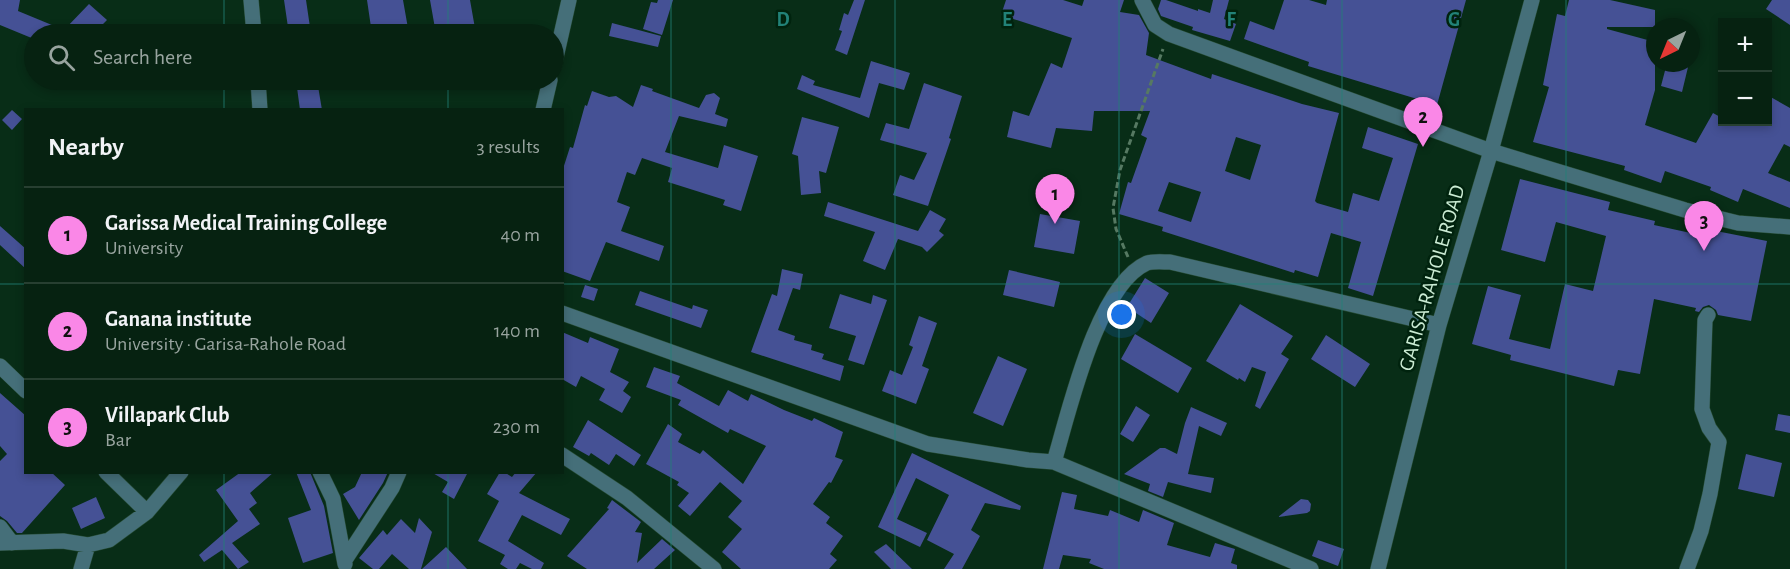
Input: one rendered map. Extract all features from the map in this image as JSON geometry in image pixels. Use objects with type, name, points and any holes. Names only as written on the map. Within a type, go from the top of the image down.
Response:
[{"type":"street","points":[[251,0],[253,24]]},
{"type":"street","points":[[564,24],[569,0]]},
{"type":"street","points":[[1142,0],[1155,25],[1168,34],[1491,151],[1685,210],[1738,223],[1790,227]]},
{"type":"street","name":"GARISA-RAHOLE ROAD","points":[[1378,569],[1439,325],[1491,151],[1532,0]]},
{"type":"street","points":[[259,90],[260,108]]},
{"type":"street","points":[[543,108],[548,90]]},
{"type":"street","points":[[1054,462],[1089,343],[1120,288],[1148,262],[1170,262],[1439,325]]},
{"type":"street","points":[[564,314],[928,444],[1054,462],[1311,569]]},
{"type":"street","points":[[1687,569],[1701,531],[1719,442],[1709,428],[1702,409],[1705,320],[1708,315]]},
{"type":"street","points":[[0,366],[24,389]]},
{"type":"street","points":[[564,456],[627,498],[714,569]]},
{"type":"street","points":[[108,474],[147,513]]},
{"type":"street","points":[[0,527],[6,543],[63,541],[88,545],[109,540],[147,513],[180,474]]},
{"type":"street","points":[[321,474],[333,499],[345,565]]},
{"type":"street","points":[[345,565],[398,474]]},
{"type":"street","points":[[81,569],[88,545]]},
{"type":"path","points":[[1135,272],[1116,229],[1113,208],[1119,170],[1168,34]]},
{"type":"building","points":[[0,0],[20,0],[18,11],[49,24],[24,24],[24,35],[0,25]]},
{"type":"building","points":[[284,0],[306,0],[310,24],[288,24]]},
{"type":"building","points":[[367,0],[403,0],[407,24],[371,24]]},
{"type":"building","points":[[430,0],[470,0],[474,24],[434,24]]},
{"type":"building","points":[[658,0],[673,0],[662,35],[643,29],[651,2],[657,3]]},
{"type":"building","points":[[854,0],[865,0],[847,55],[835,50],[842,31],[839,30],[844,13],[848,15]]},
{"type":"building","points":[[1006,0],[1063,0],[1082,6],[1084,0],[1124,0],[1120,12],[1139,15],[1149,33],[1146,55],[1211,79],[1212,74],[1302,104],[1339,113],[1315,201],[1317,203],[1348,212],[1353,193],[1379,201],[1393,158],[1362,148],[1368,127],[1418,144],[1373,296],[1348,288],[1361,242],[1331,233],[1318,277],[1295,270],[1294,273],[1162,231],[1163,227],[1119,214],[1128,182],[1131,183],[1147,138],[1141,135],[1150,111],[1094,111],[1092,131],[1056,128],[1051,148],[1007,137],[1013,111],[1029,116],[1051,63],[1062,68],[1072,38],[1001,15]],"holes":[[[1236,137],[1261,145],[1250,180],[1225,171]],[[1169,182],[1201,192],[1191,222],[1158,211]]]},
{"type":"building","points":[[1161,0],[1210,13],[1213,0],[1229,0],[1224,19],[1236,24],[1230,41],[1192,30],[1193,27],[1161,16],[1158,9]]},
{"type":"building","points":[[1284,0],[1309,0],[1326,5],[1327,0],[1466,0],[1437,105],[1308,66],[1309,62],[1244,39],[1250,21],[1274,30]]},
{"type":"building","points":[[1569,0],[1610,0],[1655,10],[1655,18],[1646,18],[1646,27],[1607,27],[1607,29],[1646,40],[1646,72],[1655,72],[1655,90],[1645,125],[1696,143],[1713,113],[1718,116],[1718,126],[1772,126],[1772,98],[1790,108],[1790,147],[1784,144],[1768,173],[1790,182],[1790,208],[1743,189],[1738,202],[1710,190],[1711,187],[1665,171],[1661,183],[1624,170],[1625,166],[1533,142],[1549,87],[1543,85],[1557,14],[1565,16]]},
{"type":"building","points":[[1772,0],[1790,0],[1790,25],[1766,9]]},
{"type":"building","points":[[89,4],[107,20],[103,24],[70,24]]},
{"type":"building","points":[[612,23],[661,36],[658,47],[609,36]]},
{"type":"building","points":[[871,61],[910,73],[904,90],[879,83],[869,118],[797,89],[802,75],[815,81],[813,85],[860,98]]},
{"type":"building","points":[[1665,72],[1687,72],[1682,92],[1661,86]]},
{"type":"building","points":[[924,83],[962,96],[949,138],[951,139],[928,206],[893,195],[900,175],[914,180],[927,153],[880,140],[886,123],[909,129]]},
{"type":"building","points":[[641,85],[699,108],[706,95],[714,93],[720,98],[715,114],[728,119],[726,127],[679,116],[665,152],[718,168],[724,145],[758,156],[741,211],[723,205],[725,200],[668,182],[672,168],[642,158],[635,175],[627,172],[617,202],[630,207],[621,231],[664,246],[659,261],[606,242],[590,281],[564,272],[564,166],[570,147],[573,148],[585,105],[587,106],[592,91],[609,97],[616,96],[633,107]]},
{"type":"building","points":[[297,90],[319,90],[322,108],[300,108]]},
{"type":"building","points":[[12,110],[22,119],[12,130],[2,120]]},
{"type":"building","points":[[802,117],[839,127],[826,173],[819,171],[821,193],[801,195],[798,156],[792,154]]},
{"type":"building","points":[[1520,179],[1610,202],[1608,210],[1655,221],[1654,225],[1709,237],[1711,230],[1767,241],[1751,321],[1718,315],[1716,310],[1709,305],[1703,307],[1699,312],[1695,311],[1696,308],[1654,299],[1640,374],[1618,370],[1614,386],[1510,360],[1511,355],[1472,344],[1488,286],[1521,295],[1509,339],[1550,349],[1565,284],[1593,291],[1606,236],[1556,222],[1545,262],[1501,250]]},
{"type":"building","points":[[828,202],[918,231],[930,210],[946,219],[939,231],[944,235],[927,252],[922,247],[898,239],[885,270],[863,261],[875,232],[824,216]]},
{"type":"building","points":[[1040,214],[1080,221],[1074,254],[1034,247]]},
{"type":"building","points":[[0,226],[24,247],[24,267],[0,245]]},
{"type":"building","points":[[782,269],[803,274],[800,290],[793,288],[778,330],[795,336],[794,340],[812,345],[811,350],[824,354],[822,359],[844,366],[840,381],[751,352],[772,294],[777,296]]},
{"type":"building","points":[[1009,270],[1060,282],[1054,307],[1003,295]]},
{"type":"building","points":[[1145,278],[1169,293],[1151,323],[1127,307]]},
{"type":"building","points":[[585,285],[598,289],[594,301],[581,297]]},
{"type":"building","points":[[640,291],[692,309],[693,305],[708,310],[701,328],[635,305]]},
{"type":"building","points":[[840,294],[871,304],[873,295],[887,300],[864,365],[848,360],[856,336],[829,328]]},
{"type":"building","points":[[1240,304],[1293,336],[1281,354],[1289,359],[1260,409],[1255,406],[1266,372],[1252,367],[1245,382],[1206,361]]},
{"type":"building","points":[[919,316],[937,323],[922,366],[929,369],[916,404],[882,391],[890,370],[902,375],[913,347],[909,345]]},
{"type":"building","points":[[564,333],[588,343],[590,337],[619,349],[610,372],[629,382],[623,391],[631,397],[622,413],[599,400],[605,389],[581,376],[576,387],[564,380]]},
{"type":"building","points":[[1135,334],[1192,368],[1178,393],[1121,359]]},
{"type":"building","points":[[1326,335],[1370,364],[1355,387],[1311,359]]},
{"type":"building","points":[[998,356],[1027,369],[1003,426],[973,413]]},
{"type":"building","points":[[654,367],[680,376],[677,383],[719,406],[728,390],[748,401],[751,394],[784,410],[812,421],[814,418],[843,432],[835,457],[843,460],[831,483],[829,482],[813,504],[830,517],[826,523],[843,536],[830,554],[837,560],[829,569],[741,569],[722,552],[742,529],[728,517],[742,501],[720,482],[690,516],[678,506],[689,493],[677,485],[679,482],[646,464],[668,424],[682,434],[678,442],[700,454],[703,450],[743,484],[766,446],[730,429],[728,433],[678,405],[681,400],[646,387]]},
{"type":"building","points":[[0,393],[24,414],[24,474],[53,474],[65,485],[22,533],[17,533],[0,516],[0,461],[7,454],[0,446]]},
{"type":"building","points":[[1136,406],[1150,415],[1133,442],[1120,434]]},
{"type":"building","points":[[1191,407],[1227,423],[1221,436],[1199,426],[1188,474],[1214,478],[1211,493],[1168,482],[1163,497],[1148,491],[1150,484],[1124,474],[1160,448],[1177,454]]},
{"type":"building","points":[[1778,414],[1790,416],[1790,433],[1775,430]]},
{"type":"building","points":[[588,420],[641,455],[634,466],[616,454],[609,465],[591,453],[589,456],[573,447]]},
{"type":"building","points":[[912,453],[1021,506],[1020,510],[985,503],[971,530],[980,536],[962,569],[944,569],[954,554],[927,540],[949,495],[916,478],[897,519],[927,533],[920,547],[878,527]]},
{"type":"building","points":[[1746,454],[1782,463],[1774,497],[1738,489]]},
{"type":"building","points":[[238,474],[272,474],[250,493],[257,503],[249,509],[260,524],[232,543],[249,562],[238,569],[222,550],[204,562],[199,555],[238,521],[216,490]]},
{"type":"building","points":[[297,474],[311,474],[324,506],[333,553],[303,563],[288,518],[311,510]]},
{"type":"building","points":[[361,474],[387,474],[359,520],[343,494],[355,487]]},
{"type":"building","points":[[434,474],[467,474],[454,499],[442,492],[448,482]]},
{"type":"building","points":[[499,474],[507,474],[512,477],[514,474],[535,474],[519,493],[570,519],[561,535],[522,515],[508,541],[544,563],[541,569],[532,569],[520,563],[516,569],[508,569],[500,564],[505,555],[478,541],[499,501],[487,494]]},
{"type":"building","points":[[1062,492],[1077,495],[1074,509],[1108,516],[1110,510],[1139,522],[1143,510],[1174,523],[1167,545],[1210,557],[1215,543],[1235,549],[1231,563],[1237,565],[1237,569],[1104,569],[1089,563],[1091,559],[1063,555],[1059,569],[1043,569]]},
{"type":"building","points":[[96,497],[105,518],[81,529],[72,508]]},
{"type":"building","points":[[1301,499],[1308,500],[1311,504],[1310,511],[1278,517]]},
{"type":"building","points":[[612,500],[641,522],[635,532],[642,533],[637,563],[662,539],[675,550],[654,569],[587,569],[567,556],[609,509],[607,508]]},
{"type":"building","points":[[419,518],[432,532],[421,569],[409,569],[392,554],[379,569],[373,569],[359,558],[383,530],[387,535],[401,519],[415,533]]},
{"type":"building","points":[[1318,540],[1344,549],[1338,566],[1312,556]]},
{"type":"building","points":[[886,544],[912,569],[891,569],[874,552]]},
{"type":"building","points":[[446,547],[467,569],[422,569]]},
{"type":"place","name":"Ganana institute","points":[[1423,147]]},
{"type":"place","name":"Garissa Medical Training College","points":[[1055,224]]},
{"type":"place","name":"Villapark Club","points":[[1704,251]]}]
